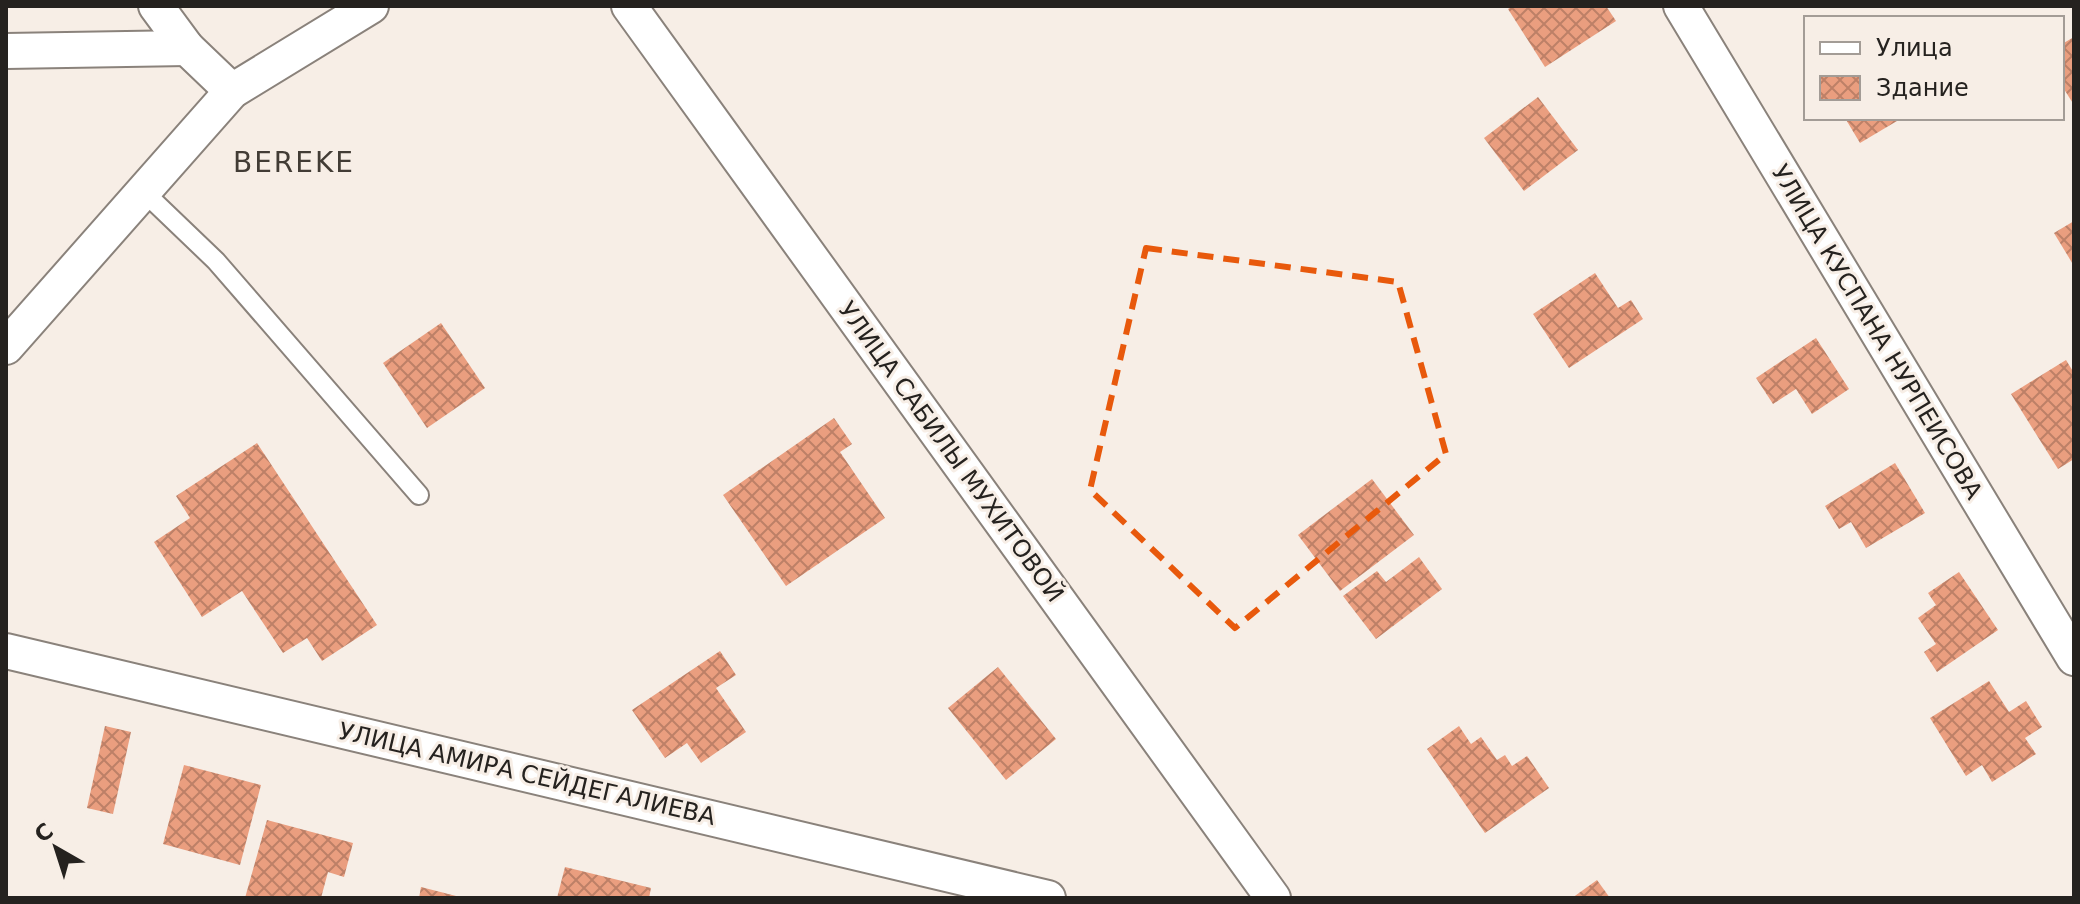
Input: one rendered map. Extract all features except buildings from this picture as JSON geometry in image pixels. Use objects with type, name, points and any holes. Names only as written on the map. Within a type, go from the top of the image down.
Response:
[{"type":"street","points":[[156,6],[187,48],[232,91]]},
{"type":"street","points":[[6,347],[232,91],[371,6]]},
{"type":"street","name":"УЛИЦА САБИЛЫ МУХИТОВОЙ","points":[[629,6],[1273,898]]},
{"type":"street","name":"УЛИЦА КУСПАНА НУРПЕИСОВА","points":[[1681,6],[2074,658]]},
{"type":"street","points":[[6,51],[187,48]]},
{"type":"street","name":"УЛИЦА АМИРА СЕЙДЕГАЛИЕВА","points":[[6,651],[1048,898]]},
{"type":"lane","points":[[144,192],[216,261],[419,495]]},
{"type":"highlighted area","points":[[1146,248],[1398,282],[1446,454],[1235,628],[1090,490]]},
{"type":"district","name":"BEREKE","points":[[294,162]]}]
